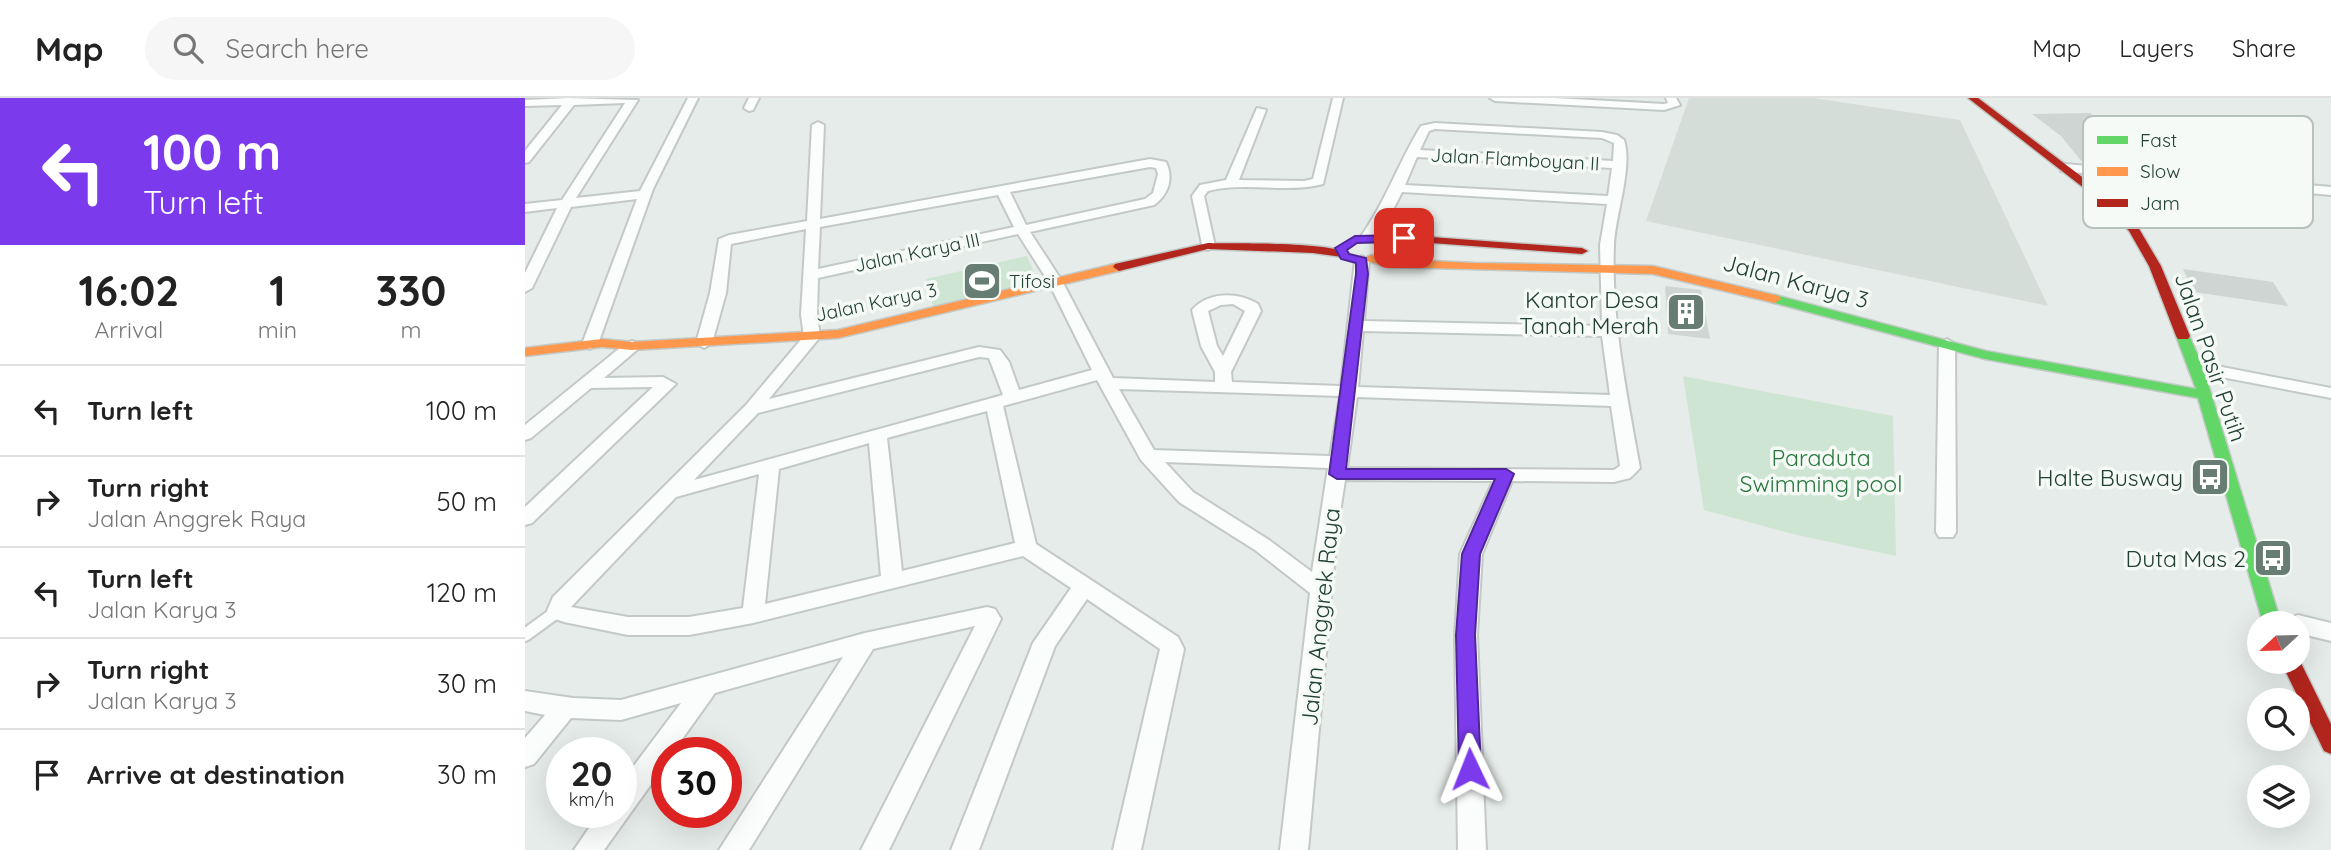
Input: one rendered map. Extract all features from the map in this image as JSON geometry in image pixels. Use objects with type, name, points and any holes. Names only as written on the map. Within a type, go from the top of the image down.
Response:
[{"type":"main road","name":"Jalan Pasir Putih","points":[[1972,98],[2083,182]]},
{"type":"main road","name":"Jalan Pasir Putih","points":[[2133,228],[2155,266],[2196,367],[2268,611]]},
{"type":"main road","name":"Jalan Karya 3","points":[[1355,254],[1371,240],[1404,238],[1608,261],[1637,268],[1707,277],[1985,349],[2203,390]]},
{"type":"main road","points":[[1355,254],[1382,255],[1385,249],[1371,240]]},
{"type":"main road","name":"Jalan Karya 3","points":[[527,353],[590,344],[632,346],[812,337],[1208,246],[1313,250],[1355,254],[1404,264],[1608,261]]},
{"type":"main road","name":"Jalan Karya 3","points":[[1707,277],[1947,345],[1985,349]]},
{"type":"main road","points":[[2297,674],[2331,745]]},
{"type":"street","points":[[525,103],[628,98],[633,100],[566,204],[525,288]]},
{"type":"street","points":[[590,344],[645,194],[693,98]]},
{"type":"street","points":[[1208,246],[1198,196],[1204,187],[1231,183],[1287,188],[1319,181],[1338,98]]},
{"type":"street","points":[[1495,98],[1664,107],[1675,105],[1671,98]]},
{"type":"street","points":[[525,159],[572,100]]},
{"type":"street","points":[[1231,183],[1261,110]]},
{"type":"street","points":[[818,125],[809,315],[812,337],[752,409],[561,603],[558,611],[628,626],[689,626],[753,615],[1026,548]]},
{"type":"street","points":[[1149,456],[1337,468],[1506,474],[1623,474],[1630,468],[1618,401],[1610,331],[1608,261],[1612,200],[1619,165],[1620,142],[1613,137],[1591,134],[1435,126],[1425,128],[1371,240]]},
{"type":"street","name":"Jalan Flamboyan II","points":[[1411,153],[1619,165]]},
{"type":"street","points":[[704,343],[718,293],[724,242],[737,236],[1150,163],[1162,165],[1164,174],[1159,195],[1154,200],[1022,230]]},
{"type":"street","points":[[2065,168],[2083,170]]},
{"type":"street","points":[[1397,188],[1612,200]]},
{"type":"street","points":[[2313,189],[2331,191]]},
{"type":"street","points":[[1002,190],[1022,230],[1055,281],[1149,456],[1186,496],[1262,545],[1321,590]]},
{"type":"street","points":[[525,208],[645,194]]},
{"type":"street","name":"Jalan Karya III","points":[[812,275],[1022,230]]},
{"type":"street","name":"Jalan Anggrek Raya","points":[[1294,850],[1321,590],[1357,326],[1355,254]]},
{"type":"street","points":[[1357,326],[1610,331]]},
{"type":"street","points":[[1946,532],[1947,345]]},
{"type":"street","points":[[525,434],[632,346]]},
{"type":"street","points":[[752,409],[979,352],[994,353],[1001,362],[1003,401],[1026,548],[1170,643],[1172,649],[1127,850]]},
{"type":"street","points":[[2196,367],[2331,393]]},
{"type":"street","points":[[668,493],[1003,401],[1105,378],[1224,379],[1349,393],[1618,401]]},
{"type":"street","points":[[525,518],[667,384],[587,383]]},
{"type":"street","points":[[878,436],[892,582]]},
{"type":"street","points":[[753,615],[770,466]]},
{"type":"street","points":[[1472,850],[1466,635],[1471,554],[1506,474]]},
{"type":"street","points":[[965,850],[1045,643],[1084,587]]},
{"type":"street","points":[[525,701],[564,709],[598,712],[621,710],[866,642],[984,614],[990,616],[875,850]]},
{"type":"street","points":[[2310,627],[2331,632]]},
{"type":"street","points":[[733,850],[866,642]]},
{"type":"street","points":[[637,782],[708,685]]},
{"type":"street","points":[[525,756],[564,709]]},
{"type":"street","points":[[588,850],[604,828]]},
{"type":"lane","points":[[525,635],[558,611]]},
{"type":"shaded area","points":[[1689,98],[1813,98],[1960,120],[2048,306],[1646,221]]},
{"type":"green space","name":"Tifosi","points":[[1027,256],[1038,282],[934,309],[926,279]]},
{"type":"green space","name":"Paraduta Swimming pool","points":[[1683,376],[1893,416],[1896,556],[1797,535],[1704,510]]},
{"type":"building","points":[[2091,113],[2091,116],[2083,116],[2083,162],[2061,136],[2032,114]]},
{"type":"building","points":[[2183,269],[2273,282],[2288,306],[2194,292]]},
{"type":"building","name":"Kantor Desa Tanah Merah","points":[[1665,286],[1701,290],[1710,339],[1668,334]]},
{"type":"traffic: fast","points":[[1775,299],[1985,355],[2204,395]]},
{"type":"traffic: fast","points":[[2183,336],[2196,367],[2268,611]]},
{"type":"traffic: slow","points":[[1371,259],[1390,263],[1474,267],[1653,270],[1775,299]]},
{"type":"traffic: slow","points":[[525,352],[602,343],[632,346],[838,334],[1119,267]]},
{"type":"traffic: jam","points":[[1972,98],[2083,183]]},
{"type":"traffic: jam","points":[[2133,228],[2155,266],[2183,336]]},
{"type":"traffic: jam","points":[[1376,241],[1404,238],[1582,251]]},
{"type":"traffic: jam","points":[[1119,267],[1208,246],[1313,250],[1342,254]]},
{"type":"traffic: jam","points":[[2297,674],[2331,745]]},
{"type":"place","name":"Tifosi","points":[[982,281]]},
{"type":"place","name":"Kantor Desa Tanah Merah","points":[[1686,312]]},
{"type":"place","name":"Halte Busway","points":[[2210,477]]},
{"type":"place","name":"Duta Mas 2","points":[[2273,558]]},
{"type":"route","points":[[1404,238],[1355,240],[1341,248],[1345,257],[1362,260],[1362,274],[1337,474],[1506,474],[1471,554],[1466,635],[1470,769]]}]
